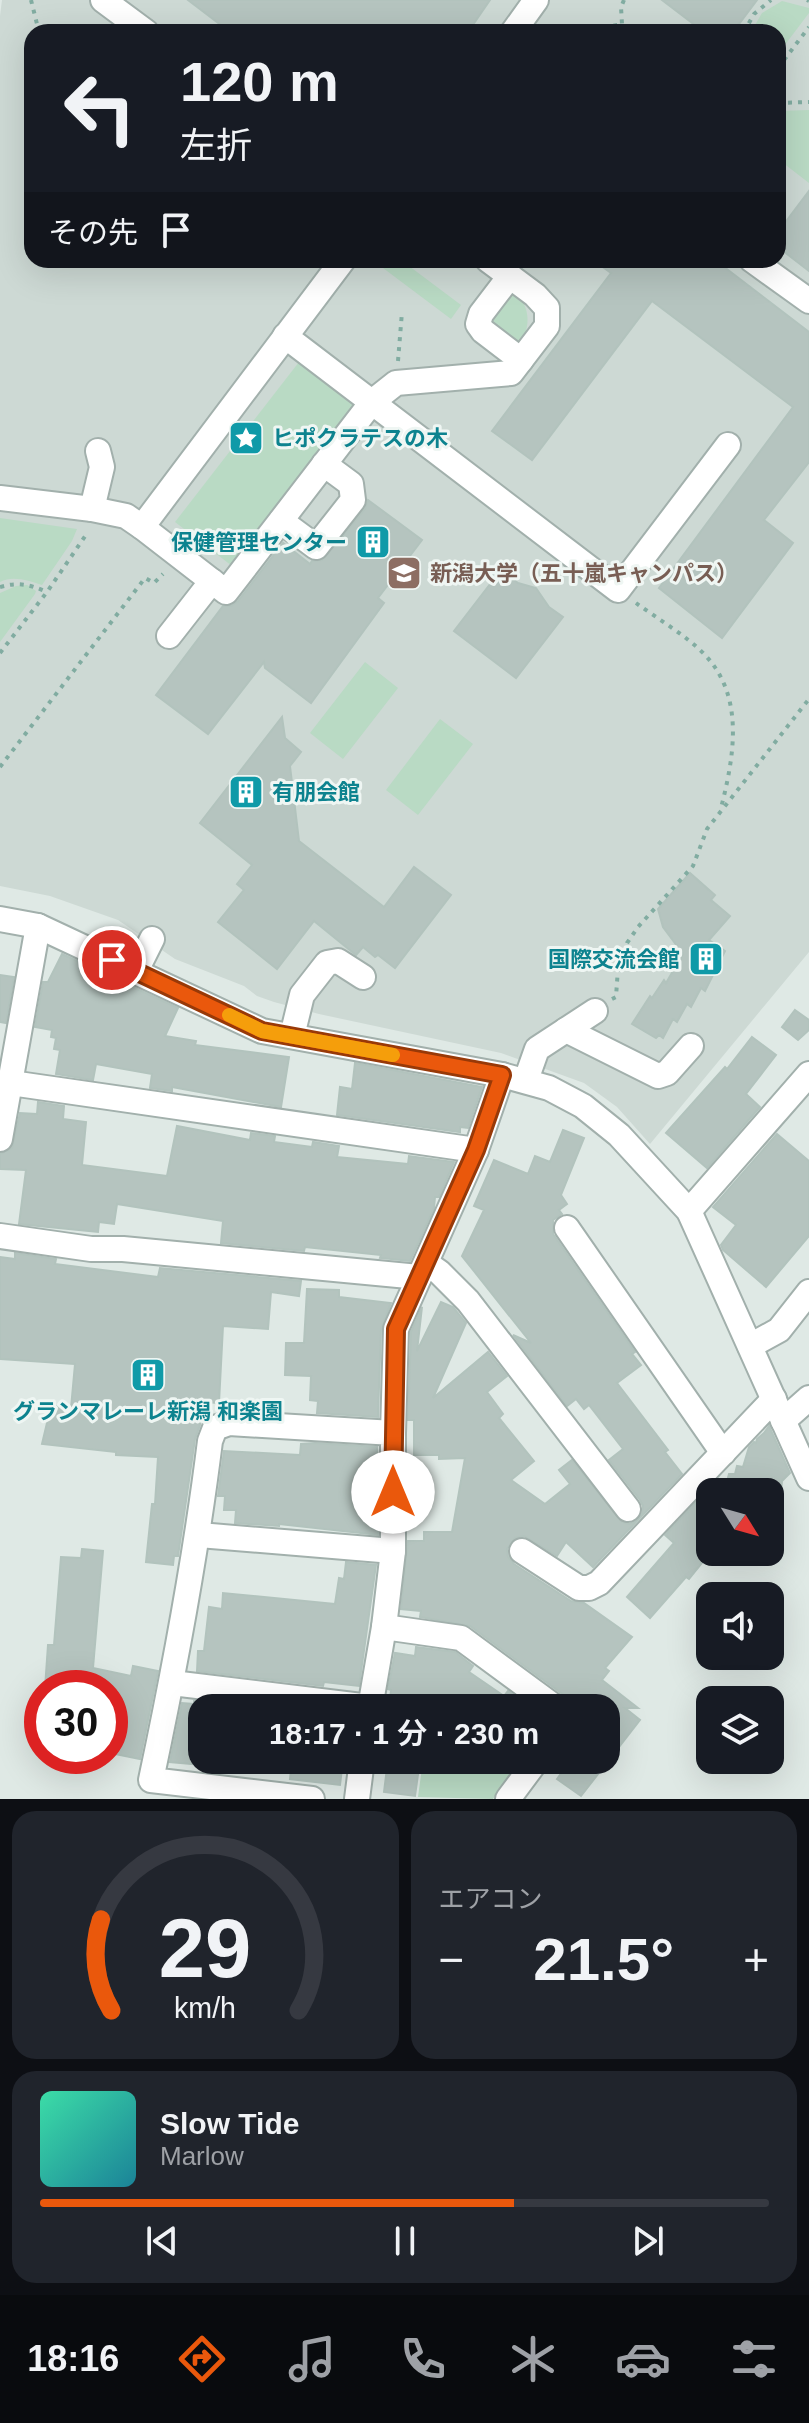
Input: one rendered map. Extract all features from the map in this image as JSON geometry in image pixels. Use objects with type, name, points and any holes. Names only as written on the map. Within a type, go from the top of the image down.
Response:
[{"type":"street","points":[[103,0],[135,24]]},
{"type":"street","points":[[519,24],[536,0]]},
{"type":"street","points":[[142,527],[337,268]]},
{"type":"street","points":[[0,498],[126,516],[226,592],[372,402],[396,383],[511,373],[547,326],[547,308],[499,268]]},
{"type":"street","points":[[763,268],[809,301]]},
{"type":"street","points":[[510,276],[481,314],[478,324],[521,360]]},
{"type":"street","points":[[285,336],[618,590],[728,445]]},
{"type":"street","points":[[97,510],[102,467],[98,451]]},
{"type":"street","points":[[281,521],[316,547],[353,500],[351,484],[324,464]]},
{"type":"street","points":[[169,636],[212,581]]},
{"type":"street","points":[[0,919],[38,926],[262,1031],[526,1080],[583,1106],[619,1135],[689,1211],[809,1478]]},
{"type":"street","points":[[0,1139],[38,926]]},
{"type":"street","points":[[136,971],[152,939]]},
{"type":"street","points":[[292,1036],[302,995],[327,963],[338,961],[363,977]]},
{"type":"street","points":[[526,1080],[537,1049],[595,1011]]},
{"type":"street","points":[[566,1030],[658,1076],[667,1073],[691,1046]]},
{"type":"street","points":[[689,1211],[809,1074]]},
{"type":"street","points":[[372,1694],[393,1551],[396,1329],[476,1150],[502,1075]]},
{"type":"street","points":[[11,1083],[111,1103],[303,1120],[476,1150]]},
{"type":"street","points":[[567,1228],[723,1453]]},
{"type":"street","points":[[0,1236],[91,1249],[439,1272],[468,1301],[628,1509]]},
{"type":"street","points":[[750,1346],[779,1330],[809,1292]]},
{"type":"street","points":[[522,1551],[579,1588],[589,1588],[599,1583],[723,1453],[778,1410],[809,1398]]},
{"type":"street","points":[[312,1799],[147,1791],[172,1683],[171,1657],[181,1602],[199,1535],[210,1441],[215,1428],[244,1418],[393,1433]]},
{"type":"street","points":[[199,1535],[311,1549],[393,1551]]},
{"type":"street","points":[[384,1627],[461,1638],[537,1694]]},
{"type":"street","points":[[172,1683],[259,1694]]},
{"type":"street","points":[[357,1799],[360,1774]]},
{"type":"street","points":[[508,1799],[527,1774]]},
{"type":"path","points":[[31,0],[37,24]]},
{"type":"path","points":[[622,24],[621,7],[624,0]]},
{"type":"path","points":[[748,24],[754,14],[771,0]]},
{"type":"path","points":[[786,57],[809,27]]},
{"type":"path","points":[[802,102],[809,95]]},
{"type":"path","points":[[786,103],[809,102]]},
{"type":"path","points":[[396,383],[402,312]]},
{"type":"path","points":[[0,653],[47,592],[97,510]]},
{"type":"path","points":[[0,767],[145,578],[154,583],[165,571]]},
{"type":"path","points":[[0,587],[16,582],[47,592]]},
{"type":"path","points":[[618,590],[703,653],[717,669],[726,692],[735,733],[732,766],[721,811]]},
{"type":"path","points":[[595,1011],[616,997],[618,968],[627,943],[693,866],[707,829],[809,699]]},
{"type":"shaded area","name":"新潟大学（五十嵐キャンパス）","points":[[2,0],[809,0],[809,952],[650,1144],[617,1107],[584,1083],[501,1053],[274,1002],[257,996],[244,986],[175,959],[118,920],[50,896],[0,886]]},
{"type":"green space","points":[[782,1],[809,8],[809,13],[786,43],[786,24],[756,24],[762,13]]},
{"type":"green space","points":[[809,110],[809,183],[786,165],[786,111]]},
{"type":"green space","points":[[383,268],[412,268],[461,305],[451,319]]},
{"type":"green space","points":[[512,289],[523,302],[527,316],[526,332],[518,347],[486,323]]},
{"type":"green space","points":[[299,362],[356,405],[232,566],[175,522]]},
{"type":"green space","points":[[0,518],[77,529],[42,585],[16,579],[0,582]]},
{"type":"green space","points":[[27,585],[36,591],[35,594],[0,642],[0,593]]},
{"type":"green space","points":[[365,662],[398,688],[343,759],[310,733]]},
{"type":"green space","points":[[440,719],[473,744],[418,815],[386,790]]},
{"type":"green space","points":[[421,1774],[511,1774],[493,1799],[418,1797]]},
{"type":"building","points":[[188,0],[490,0],[474,24],[220,24]]},
{"type":"building","points":[[662,0],[757,0],[739,24],[694,24]]},
{"type":"building","points":[[809,191],[809,271],[786,253],[786,221]]},
{"type":"building","points":[[604,268],[725,268],[809,332],[809,462],[764,520],[793,543],[722,638],[659,588],[793,407],[652,301],[532,460],[492,431],[611,273]]},
{"type":"building","points":[[368,500],[422,540],[378,598],[384,603],[311,703],[265,668],[264,662],[208,734],[156,695],[223,606],[231,606],[238,601],[283,543],[310,564],[322,560],[365,509]]},
{"type":"building","points":[[501,570],[518,583],[536,588],[549,607],[563,617],[516,678],[454,631]]},
{"type":"building","name":"有朋会館","points":[[282,717],[285,738],[301,752],[290,766],[299,841],[384,907],[414,867],[451,895],[395,968],[363,947],[356,955],[314,921],[277,969],[218,922],[244,890],[237,884],[252,865],[200,823]]},
{"type":"building","name":"国際交流会館","points":[[690,873],[715,895],[711,900],[730,916],[709,940],[725,951],[705,991],[701,988],[691,1007],[687,1004],[677,1022],[673,1019],[663,1038],[659,1035],[656,1038],[632,1024],[650,996],[652,998],[664,980],[666,983],[683,954],[663,927],[658,909]]},
{"type":"building","points":[[62,954],[178,1008],[165,1036],[196,1041],[195,1045],[289,1057],[281,1107],[172,1087],[172,1091],[150,1088],[152,1074],[96,1064],[93,1080],[56,1074],[60,1050],[54,1049],[56,1038],[51,1037],[52,1030],[35,1027],[43,982],[48,982]]},
{"type":"building","points":[[0,975],[14,977],[6,1023],[0,1022]]},
{"type":"building","points":[[795,1010],[809,1020],[809,1030],[798,1040],[782,1027]]},
{"type":"building","points":[[752,1037],[776,1055],[746,1094],[760,1107],[707,1168],[666,1133],[725,1067],[727,1069]]},
{"type":"building","points":[[355,1063],[482,1087],[468,1128],[460,1127],[460,1132],[337,1115],[340,1087],[352,1089]]},
{"type":"building","points":[[38,1102],[64,1106],[63,1119],[86,1122],[82,1165],[167,1176],[177,1126],[250,1140],[251,1133],[275,1136],[274,1142],[312,1147],[313,1142],[339,1146],[337,1157],[408,1164],[409,1156],[454,1162],[439,1197],[435,1197],[434,1208],[410,1261],[305,1247],[304,1251],[221,1243],[223,1221],[117,1204],[114,1224],[99,1222],[98,1232],[19,1224],[26,1170],[0,1169],[0,1154],[12,1148],[20,1113],[37,1114]]},
{"type":"building","points":[[563,1130],[584,1138],[561,1195],[567,1204],[559,1210],[562,1214],[553,1220],[553,1234],[635,1352],[632,1354],[641,1365],[617,1383],[668,1450],[665,1452],[682,1474],[593,1567],[566,1542],[557,1556],[524,1536],[515,1538],[507,1549],[508,1557],[571,1601],[584,1603],[632,1637],[605,1668],[609,1671],[602,1680],[620,1694],[562,1694],[470,1626],[420,1617],[421,1611],[401,1609],[408,1541],[424,1541],[424,1532],[452,1532],[465,1458],[439,1459],[439,1455],[414,1455],[414,1420],[408,1420],[411,1332],[422,1307],[417,1351],[441,1302],[453,1307],[466,1323],[433,1398],[488,1352],[507,1376],[487,1392],[503,1414],[499,1418],[534,1461],[511,1480],[545,1504],[570,1484],[559,1470],[572,1460],[622,1522],[629,1524],[642,1514],[640,1500],[609,1460],[623,1449],[589,1405],[584,1409],[576,1399],[567,1406],[513,1335],[531,1343],[462,1256],[484,1210],[474,1206],[494,1160],[528,1174],[535,1156],[550,1162]]},
{"type":"building","points":[[777,1134],[809,1161],[809,1236],[766,1287],[723,1250],[721,1245],[736,1225],[713,1207]]},
{"type":"building","points":[[15,1253],[56,1259],[55,1264],[158,1277],[160,1268],[301,1281],[299,1296],[271,1292],[268,1329],[223,1326],[219,1403],[201,1402],[200,1425],[195,1439],[178,1556],[174,1556],[173,1565],[146,1562],[158,1457],[116,1455],[116,1452],[42,1444],[51,1406],[71,1408],[75,1364],[0,1359],[0,1257],[15,1259]]},
{"type":"building","points":[[307,1289],[339,1290],[339,1297],[391,1303],[381,1329],[378,1417],[317,1413],[318,1401],[310,1400],[311,1376],[285,1375],[286,1343],[304,1343]]},
{"type":"building","points":[[769,1426],[790,1473],[784,1479],[728,1478],[729,1474],[735,1474],[737,1466],[743,1467],[749,1447]]},
{"type":"building","points":[[301,1444],[377,1447],[378,1535],[279,1524],[235,1523],[236,1510],[224,1510],[225,1496],[218,1496],[224,1451],[300,1455]]},
{"type":"building","points":[[696,1502],[696,1566],[700,1566],[650,1618],[627,1597],[674,1543],[665,1535]]},
{"type":"building","points":[[82,1549],[103,1551],[93,1668],[102,1670],[46,1670],[48,1645],[54,1645],[61,1557],[81,1558]]},
{"type":"building","points":[[346,1562],[376,1565],[359,1686],[324,1682],[323,1686],[197,1671],[198,1651],[204,1651],[209,1607],[222,1609],[223,1593],[335,1604],[339,1578],[344,1579]]},
{"type":"building","points":[[416,1647],[455,1652],[473,1666],[469,1672],[501,1694],[391,1694],[388,1689],[395,1653],[415,1656]]},
{"type":"building","points":[[133,1666],[158,1671],[140,1759],[128,1757],[128,1675],[131,1676]]},
{"type":"building","points":[[620,1694],[638,1708],[625,1708],[640,1720],[620,1746]]},
{"type":"building","points":[[182,1703],[188,1704],[188,1764],[170,1762]]},
{"type":"building","points":[[291,1774],[341,1774],[340,1785],[290,1779]]},
{"type":"building","points":[[386,1774],[418,1774],[415,1796],[384,1792]]},
{"type":"building","points":[[561,1774],[598,1774],[581,1796],[557,1779]]},
{"type":"slow traffic","points":[[229,1015],[262,1031],[393,1055]]},
{"type":"place","name":"ヒポクラテスの木","points":[[246,438]]},
{"type":"place","name":"保健管理センター","points":[[373,542]]},
{"type":"place","name":"新潟大学（五十嵐キャンパス）","points":[[404,573]]},
{"type":"place","name":"有朋会館","points":[[246,792]]},
{"type":"place","name":"国際交流会館","points":[[706,959]]},
{"type":"place","name":"グランマレーレ新潟 和楽園","points":[[148,1375]]},
{"type":"route","points":[[112,960],[262,1031],[502,1075],[476,1150],[396,1329],[393,1492]]}]
